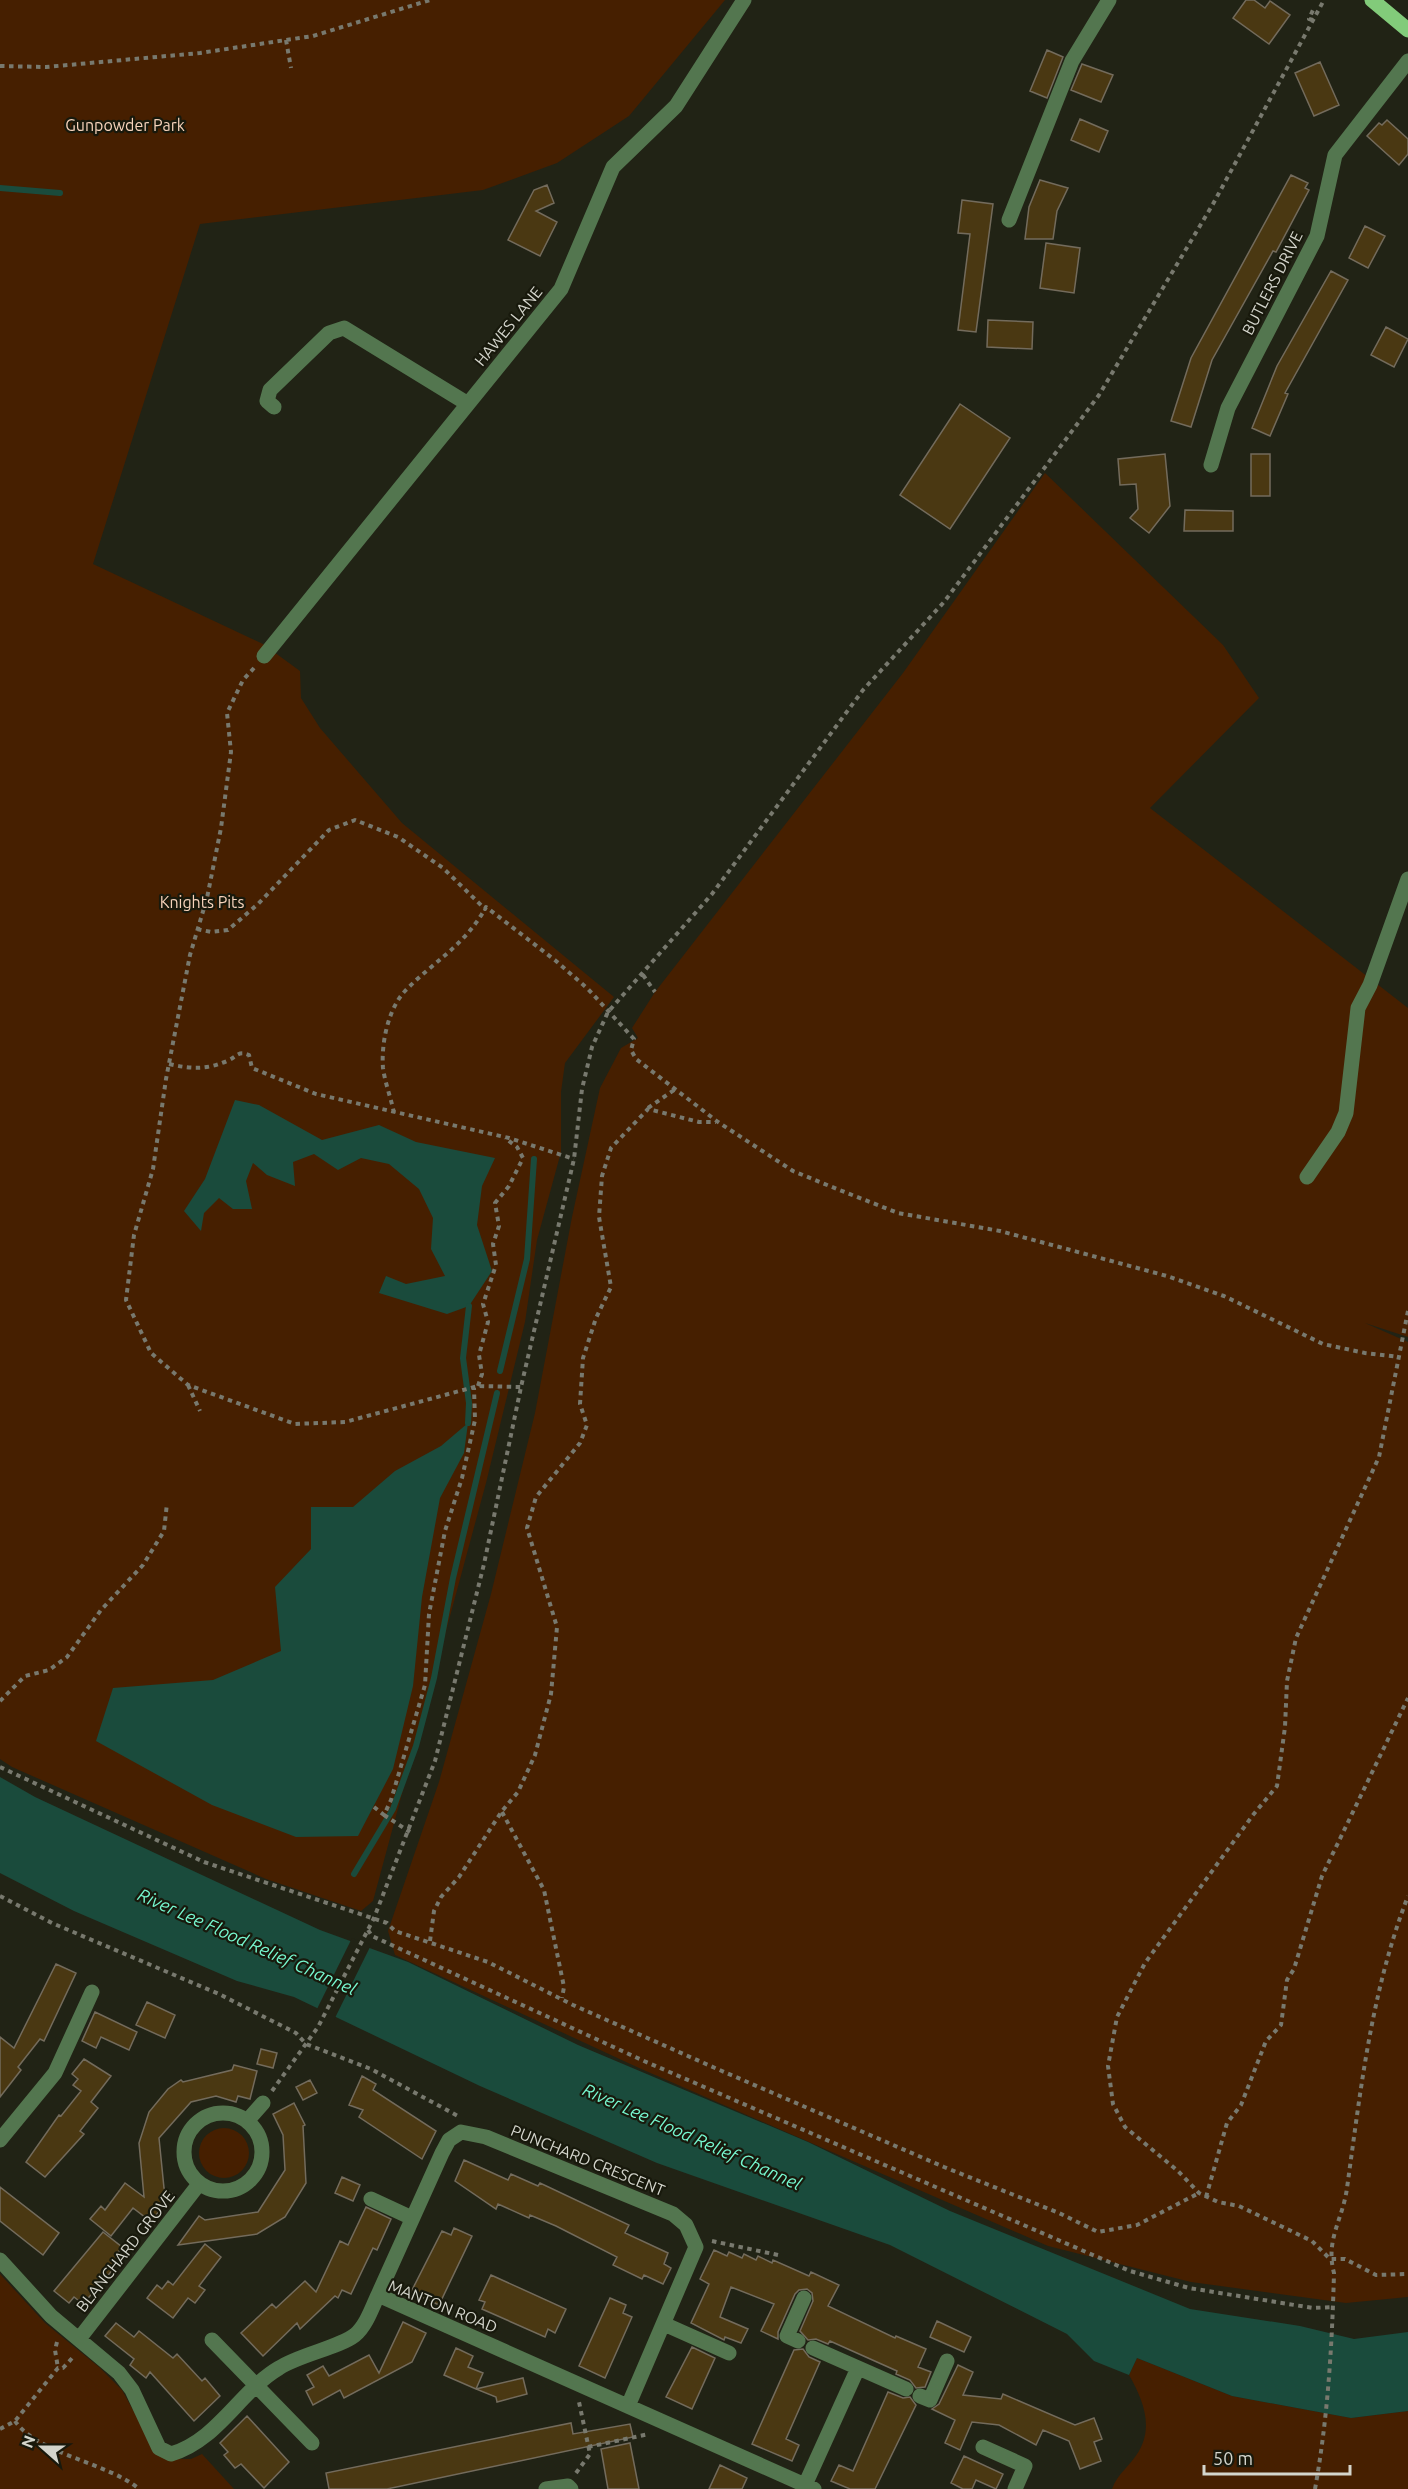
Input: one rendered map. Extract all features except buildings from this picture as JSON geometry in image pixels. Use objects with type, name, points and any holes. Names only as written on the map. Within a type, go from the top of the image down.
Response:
[{"type":"main road","points":[[1372,0],[1408,30]]},
{"type":"street","name":"HAWES LANE","points":[[264,656],[561,289],[613,167],[676,106],[744,0]]},
{"type":"street","points":[[1009,220],[1072,61],[1109,0]]},
{"type":"street","name":"BUTLERS DRIVE","points":[[1211,465],[1228,408],[1317,236],[1335,155],[1408,61]]},
{"type":"street","points":[[274,407],[267,401],[270,390],[329,333],[344,328],[468,404]]},
{"type":"street","points":[[1307,1177],[1338,1132],[1346,1113],[1358,1008],[1370,985],[1408,879]]},
{"type":"street","points":[[0,2140],[55,2073],[93,1992]]},
{"type":"street","points":[[247,2121],[263,2103]]},
{"type":"street","points":[[212,2114],[236,2115],[247,2121],[255,2130],[262,2147],[260,2165],[254,2176],[235,2190],[210,2190],[200,2184],[191,2175],[183,2152],[191,2128],[212,2114]]},
{"type":"street","points":[[378,2295],[442,2153],[449,2140],[461,2132]]},
{"type":"street","name":"PUNCHARD CRESCENT","points":[[461,2132],[471,2132],[497,2142],[673,2214],[686,2225],[694,2237]]},
{"type":"street","name":"BLANCHARD GROVE","points":[[79,2339],[200,2184]]},
{"type":"street","points":[[371,2199],[412,2218]]},
{"type":"street","points":[[628,2406],[696,2247],[694,2237]]},
{"type":"street","name":"MANTON ROAD","points":[[0,2260],[51,2316],[119,2373],[132,2390],[159,2448],[171,2454],[185,2450],[202,2438],[278,2368],[313,2351],[345,2341],[357,2333],[378,2295],[810,2487]]},
{"type":"street","points":[[798,2341],[787,2336],[804,2298]]},
{"type":"street","points":[[664,2324],[729,2353]]},
{"type":"street","points":[[212,2340],[312,2443]]},
{"type":"street","points":[[813,2348],[906,2389]]},
{"type":"street","points":[[920,2396],[930,2400],[947,2361]]},
{"type":"street","points":[[810,2487],[858,2368]]},
{"type":"street","points":[[983,2447],[1025,2466],[1015,2489]]},
{"type":"street","points":[[546,2489],[569,2488]]},
{"type":"path","points":[[0,66],[46,67],[200,53],[313,36],[430,0]]},
{"type":"path","points":[[263,2103],[318,2027],[374,1918],[410,1832],[435,1761],[484,1564],[521,1387],[574,1159],[582,1089],[592,1047],[608,1012],[712,894],[863,690],[944,602],[1099,395],[1213,204],[1324,0]]},
{"type":"path","points":[[286,40],[291,68]]},
{"type":"path","points":[[264,656],[243,680],[227,713],[231,752],[222,828],[197,929],[169,1064],[153,1169],[134,1236],[126,1300],[151,1353],[188,1385],[295,1424],[345,1422],[471,1388],[521,1387]]},
{"type":"path","points":[[197,929],[211,932],[228,930],[258,904],[329,830],[355,820],[398,837],[443,868],[485,909],[486,907],[556,961],[588,989],[634,1039],[631,1050],[636,1059],[718,1122],[793,1171],[898,1213],[1000,1231],[1167,1276],[1224,1296],[1323,1344],[1399,1357]]},
{"type":"path","points":[[394,1113],[383,1069],[384,1032],[404,992],[459,945],[473,930],[485,909]]},
{"type":"path","points":[[643,975],[656,992]]},
{"type":"path","points":[[169,1064],[198,1070],[229,1060],[243,1052],[249,1055],[252,1068],[316,1094],[499,1135],[574,1159]]},
{"type":"path","points":[[430,1941],[434,1911],[441,1897],[459,1877],[502,1811],[518,1792],[535,1755],[550,1694],[557,1627],[527,1528],[536,1497],[580,1443],[587,1425],[580,1404],[583,1358],[596,1318],[611,1287],[599,1217],[602,1176],[611,1148],[648,1109],[675,1090]]},
{"type":"path","points":[[648,1109],[699,1122],[718,1122]]},
{"type":"path","points":[[385,1816],[409,1746],[425,1685],[429,1614],[445,1531],[462,1478],[475,1420],[471,1388],[482,1374],[479,1355],[488,1322],[483,1304],[497,1258],[493,1244],[499,1226],[495,1203],[509,1186],[523,1158],[517,1147],[499,1135]]},
{"type":"path","points":[[1408,1311],[1379,1456],[1296,1638],[1287,1681],[1285,1727],[1277,1786],[1253,1815],[1145,1963],[1117,2017],[1108,2066],[1113,2104],[1125,2127],[1178,2171],[1199,2193],[1239,2206],[1312,2241],[1330,2259],[1345,2259],[1376,2275],[1408,2274]]},
{"type":"path","points":[[188,1385],[200,1411]]},
{"type":"path","points":[[0,1701],[25,1676],[49,1670],[67,1657],[101,1610],[143,1565],[164,1531],[167,1503]]},
{"type":"path","points":[[1206,2197],[1227,2123],[1241,2105],[1266,2041],[1281,2025],[1287,1980],[1294,1970],[1322,1876],[1408,1698]]},
{"type":"path","points":[[0,1767],[204,1863],[374,1918],[387,1923],[396,1931],[489,1962],[715,2068],[944,2167],[1059,2212],[1098,2232],[1137,2225],[1199,2193]]},
{"type":"path","points":[[374,1807],[410,1832]]},
{"type":"path","points":[[502,1811],[544,1890],[564,1987],[562,1998]]},
{"type":"path","points":[[0,1896],[52,1923],[219,1994],[297,2033],[306,2044],[371,2069],[457,2115],[461,2132]]},
{"type":"path","points":[[1314,2489],[1325,2435],[1334,2273],[1330,2259],[1336,2222],[1347,2192],[1355,2116],[1371,2023],[1408,1896]]},
{"type":"path","points":[[368,1929],[372,1936],[595,2039],[1130,2271],[1189,2288],[1313,2308],[1333,2307]]},
{"type":"path","points":[[694,2237],[778,2255]]},
{"type":"path","points":[[0,2429],[15,2421],[57,2368],[55,2350],[58,2338]]},
{"type":"path","points":[[569,2488],[590,2454],[575,2382]]},
{"type":"path","points":[[15,2421],[21,2430],[38,2440],[139,2489]]},
{"type":"path","points":[[588,2447],[677,2428]]},
{"type":"green space","name":"Knights Pits","points":[[0,0],[725,0],[629,116],[557,163],[483,190],[200,224],[93,564],[263,644],[300,671],[301,698],[320,728],[402,823],[614,997],[565,1063],[561,1092],[561,1152],[537,1240],[525,1322],[486,1483],[373,1901],[361,1911],[266,1879],[12,1767],[0,1759]]},
{"type":"green space","points":[[1045,473],[1223,645],[1259,698],[1150,808],[1408,1008],[1408,1337],[1365,1323],[1408,1342],[1408,2297],[1346,2303],[1191,2282],[1048,2246],[639,2068],[395,1955],[388,1931],[439,1782],[491,1594],[535,1413],[572,1217],[600,1088],[621,1048],[638,1038],[632,1028],[655,992],[903,673]]},
{"type":"green space","points":[[219,2128],[229,2128],[242,2135],[249,2148],[249,2158],[242,2171],[229,2178],[219,2178],[210,2174],[203,2167],[199,2158],[199,2148],[203,2139],[210,2132]]},
{"type":"green space","points":[[0,2274],[45,2323],[99,2367],[122,2390],[157,2454],[169,2459],[191,2459],[202,2454],[234,2489],[0,2489]]},
{"type":"green space","points":[[1137,2358],[1232,2396],[1351,2418],[1408,2411],[1408,2489],[1112,2489],[1139,2451],[1146,2431],[1142,2402],[1129,2375]]},
{"type":"water","points":[[235,1100],[259,1105],[322,1140],[379,1125],[416,1142],[495,1158],[482,1186],[477,1225],[492,1271],[469,1306],[447,1314],[379,1293],[386,1276],[406,1284],[445,1276],[431,1249],[433,1218],[419,1189],[389,1164],[361,1158],[338,1170],[314,1154],[293,1162],[295,1186],[267,1175],[253,1163],[246,1181],[252,1209],[233,1209],[219,1198],[204,1213],[201,1231],[184,1211],[205,1179]]},
{"type":"water","points":[[468,1423],[464,1453],[440,1498],[422,1597],[413,1686],[393,1769],[358,1836],[296,1837],[212,1805],[96,1741],[113,1688],[213,1680],[281,1651],[275,1587],[311,1549],[311,1507],[353,1507],[395,1471],[441,1446]]},
{"type":"water","name":"River Lee Flood Relief Channel","points":[[0,1777],[35,1797],[320,1930],[408,1962],[578,2045],[808,2142],[950,2211],[1190,2309],[1300,2326],[1354,2339],[1408,2332],[1408,2411],[1351,2418],[1232,2396],[1137,2358],[1129,2375],[1094,2361],[1067,2334],[890,2245],[657,2163],[480,2086],[294,1997],[237,1981],[74,1911],[0,1873]]},
{"type":"pier","points":[[352,1938],[371,1945],[334,2020],[316,2011]]},
{"type":"waterway","points":[[0,188],[60,193]]},
{"type":"waterway","points":[[500,1371],[527,1259],[534,1159]]},
{"type":"waterway","points":[[468,1423],[469,1403],[463,1358],[469,1306]]},
{"type":"waterway","points":[[354,1874],[393,1809],[416,1746],[434,1678],[453,1578],[497,1393]]},
{"type":"park label","name":"Gunpowder Park","points":[[125,125]]}]
